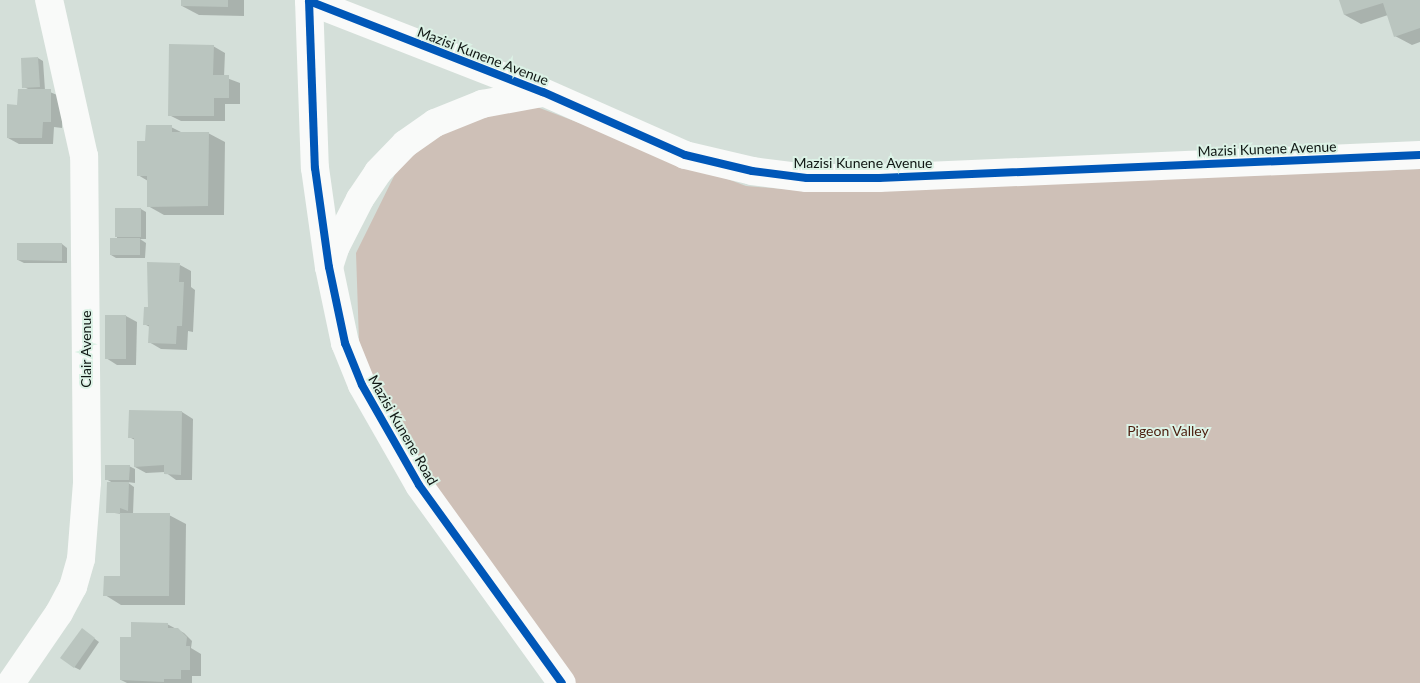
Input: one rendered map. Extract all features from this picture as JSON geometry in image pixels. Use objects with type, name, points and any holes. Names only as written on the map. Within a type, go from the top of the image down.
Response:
[{"type":"street","name":"Clair Avenue","points":[[11,683],[59,613],[72,588],[81,559],[87,482],[84,156],[49,0]]},
{"type":"street","name":"Mazisi Kunene Avenue","points":[[309,0],[543,92],[685,155],[752,171],[807,178],[899,177],[1420,155]]},
{"type":"street","name":"Mazisi Kunene Road","points":[[309,0],[315,168],[329,267],[346,343],[383,426],[419,485],[562,683]]},
{"type":"street","points":[[329,267],[336,246],[360,199],[378,172],[405,144],[435,123],[482,104],[543,92]]},
{"type":"green space","name":"Pigeon Valley","points":[[537,107],[746,186],[821,192],[1420,169],[1420,683],[560,683],[361,401],[356,253],[402,160],[464,116]]},
{"type":"building","points":[[181,0],[228,0],[228,7],[181,6]]},
{"type":"building","points":[[1339,0],[1420,0],[1420,28],[1394,37],[1383,3],[1344,15]]},
{"type":"building","points":[[169,44],[214,45],[213,75],[229,75],[229,98],[214,98],[214,116],[168,116]]},
{"type":"building","points":[[38,57],[40,87],[22,88],[21,58]]},
{"type":"building","points":[[18,89],[51,89],[51,122],[43,122],[42,138],[7,138],[7,104],[17,105]]},
{"type":"building","points":[[146,125],[172,125],[172,132],[209,132],[208,206],[147,207],[147,176],[137,176],[137,141],[145,141]]},
{"type":"building","points":[[115,208],[141,208],[141,237],[115,237]]},
{"type":"building","points":[[110,238],[140,238],[140,255],[110,255]]},
{"type":"building","points":[[17,243],[62,243],[62,261],[17,260]]},
{"type":"building","points":[[147,262],[180,263],[179,282],[184,282],[182,326],[177,326],[176,344],[148,343],[149,325],[143,325],[144,307],[148,307]]},
{"type":"building","points":[[105,315],[126,315],[126,359],[105,359]]},
{"type":"building","points":[[129,410],[182,411],[181,475],[164,474],[164,465],[134,467],[134,438],[128,438]]},
{"type":"building","points":[[105,465],[130,465],[129,480],[105,480]]},
{"type":"building","points":[[107,482],[129,482],[128,511],[120,508],[120,513],[106,513]]},
{"type":"building","points":[[120,513],[170,513],[169,596],[103,596],[104,576],[120,576]]},
{"type":"building","points":[[131,622],[168,623],[168,628],[178,628],[187,637],[186,646],[190,646],[190,670],[181,670],[181,679],[164,679],[164,682],[120,680],[120,637],[131,637]]},
{"type":"building","points":[[82,628],[95,638],[74,668],[60,658]]},
{"type":"cycle path","points":[[309,0],[315,168],[329,267],[345,343],[362,385],[419,485],[562,683]]},
{"type":"cycle path","points":[[309,1],[543,92],[685,155],[752,171],[807,178],[879,178],[1420,155]]}]
